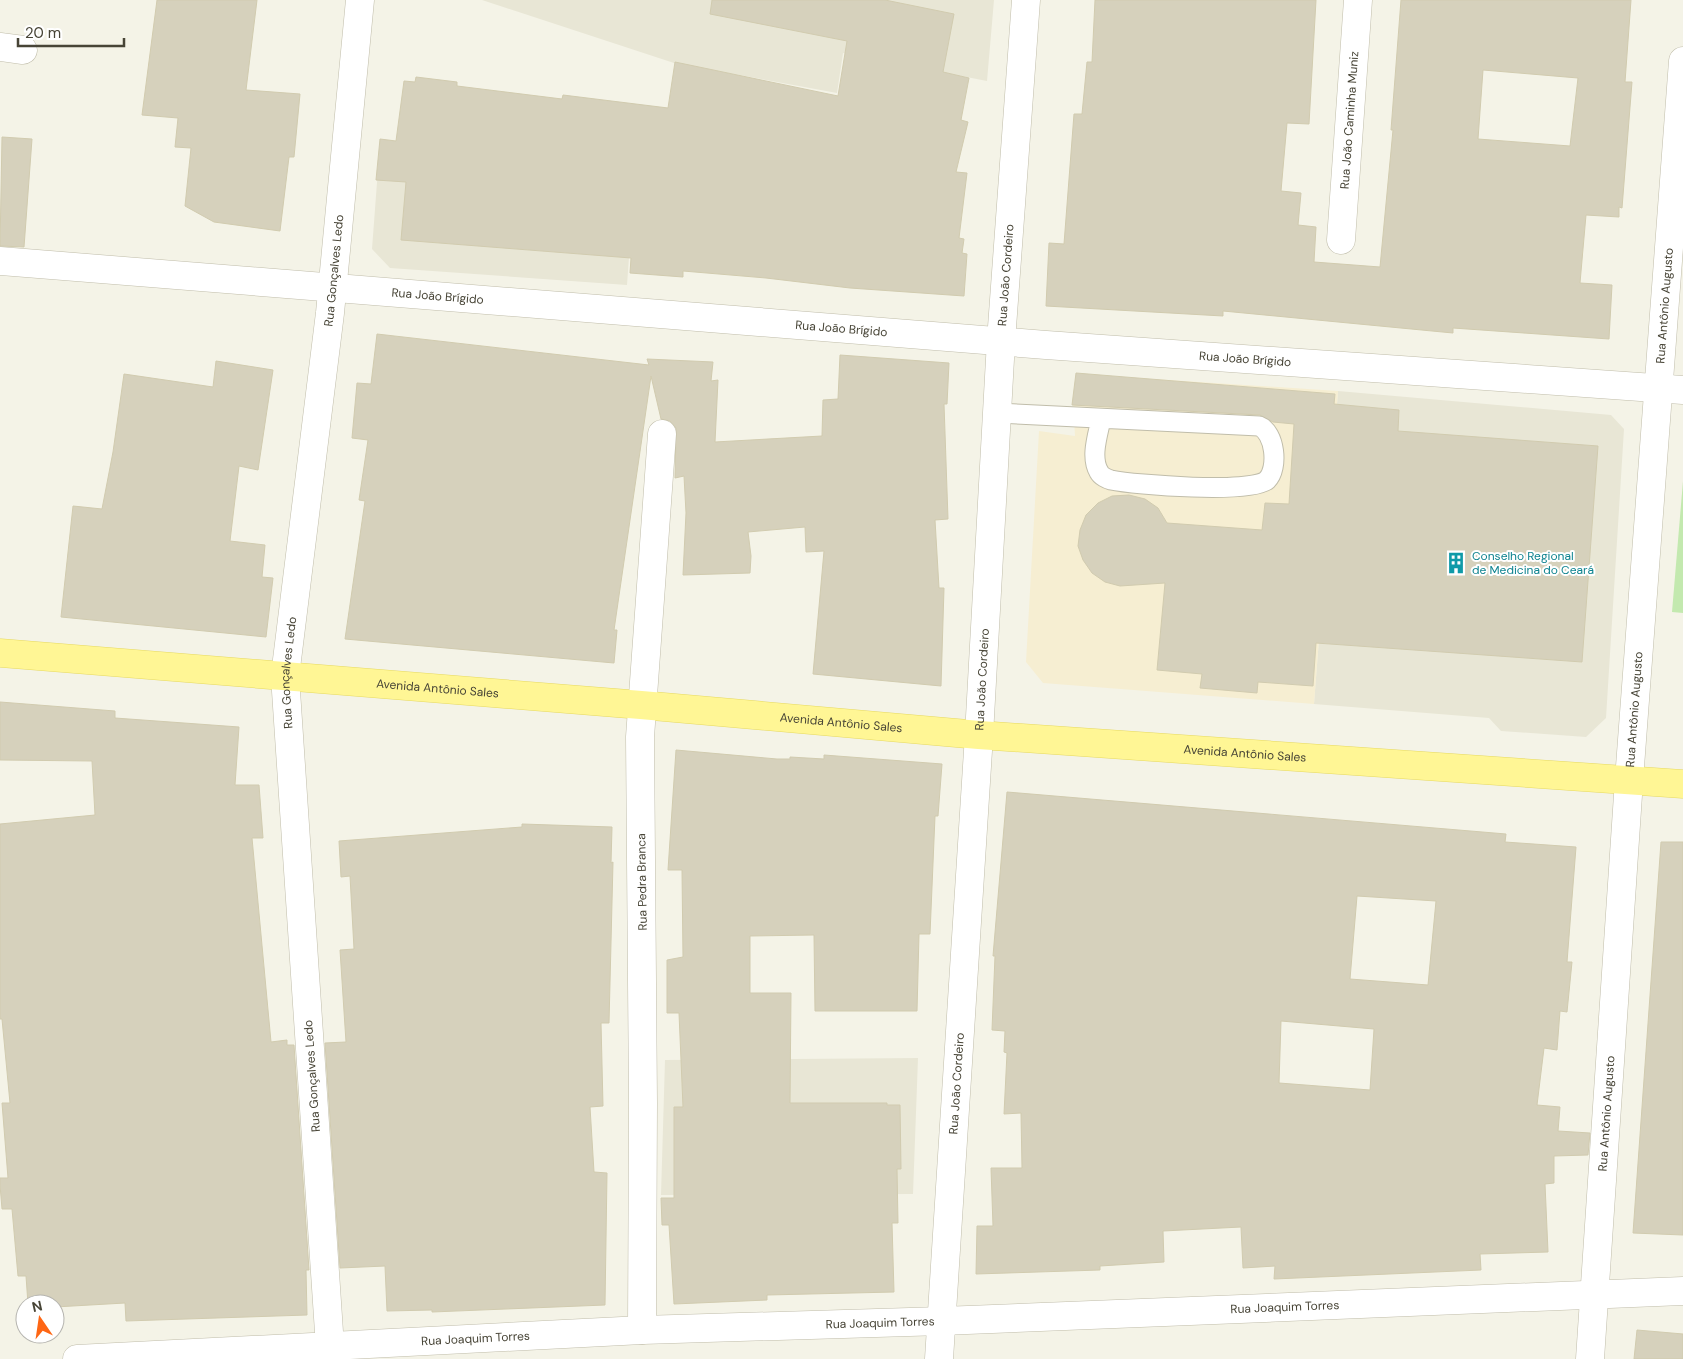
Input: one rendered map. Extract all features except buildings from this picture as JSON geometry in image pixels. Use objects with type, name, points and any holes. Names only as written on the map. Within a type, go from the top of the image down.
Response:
[{"type":"main road","name":"Avenida Antônio Sales","points":[[0,653],[641,704],[979,735],[1683,784]]},
{"type":"street","name":"Rua Gonçalves Ledo","points":[[330,1347],[285,676],[333,287],[360,0]]},
{"type":"street","name":"Rua João Cordeiro","points":[[938,1359],[942,1322],[979,735],[1001,341],[1026,0]]},
{"type":"street","name":"Rua João Caminha Muniz","points":[[1341,240],[1358,0]]},
{"type":"street","name":"Rua Antônio Augusto","points":[[1590,1359],[1596,1296],[1629,780],[1671,389],[1683,60]]},
{"type":"street","name":"Rua João Brígido","points":[[0,261],[1001,341],[1671,389]]},
{"type":"street","name":"Rua Pedra Branca","points":[[642,1330],[641,704],[662,434]]},
{"type":"street","name":"Rua Joaquim Torres","points":[[77,1359],[642,1330],[942,1322],[1683,1291]]},
{"type":"lane","points":[[997,413],[1259,426],[1266,429],[1271,436],[1274,447],[1271,473],[1267,480],[1256,485],[1239,488],[1179,486],[1109,480],[1098,472],[1094,455],[1102,419]]},
{"type":"shaded area","points":[[482,0],[994,0],[987,81],[843,53],[837,93],[674,63]]},
{"type":"shaded area","points":[[378,169],[633,202],[627,285],[390,268],[372,249]]},
{"type":"shaded area","points":[[1122,377],[1338,391],[1314,704],[1043,683],[1026,662],[1039,431],[1075,436],[1073,401]]},
{"type":"shaded area","points":[[1338,391],[1611,415],[1624,429],[1606,718],[1586,737],[1501,731],[1489,718],[1314,704]]},
{"type":"shaded area","points":[[918,1058],[913,1194],[661,1195],[665,1060]]},
{"type":"green space","points":[[1683,481],[1683,613],[1672,612]]},
{"type":"place","name":"Conselho Regional de Medicina do Ceará","points":[[1456,563]]}]
